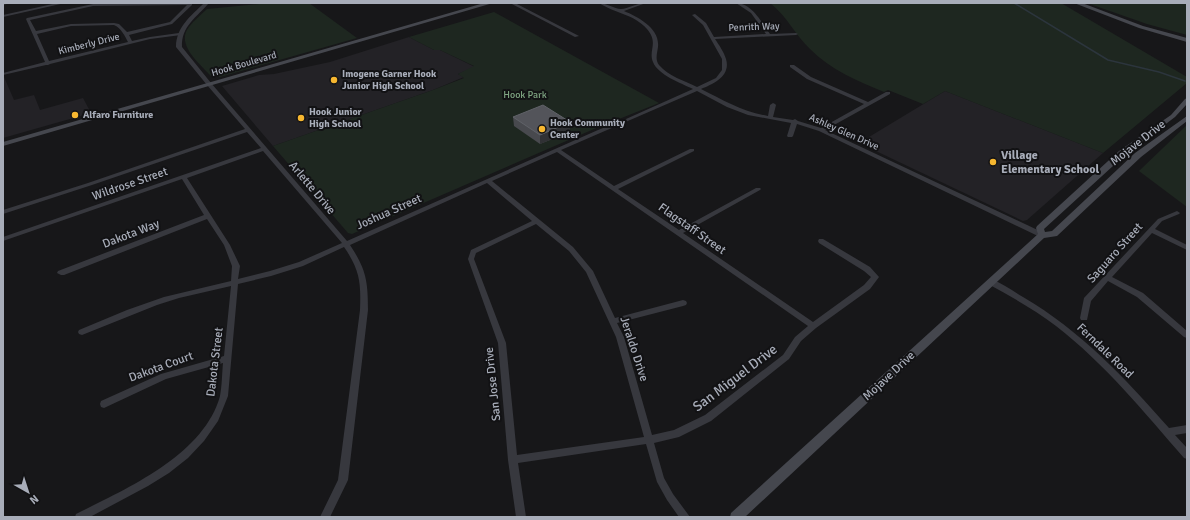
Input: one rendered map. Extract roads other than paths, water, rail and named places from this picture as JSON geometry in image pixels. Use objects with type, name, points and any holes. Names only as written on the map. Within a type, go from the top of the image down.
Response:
[{"type":"main road","name":"Hook Boulevard","points":[[3,144],[490,3]]},
{"type":"main road","points":[[1077,3],[1141,26],[1187,40]]},
{"type":"main road","name":"Mojave Drive","points":[[1042,236],[1040,228],[1122,153],[1173,116],[1187,100]]},
{"type":"main road","name":"Mojave Drive","points":[[736,517],[1042,236],[1054,234],[1138,155],[1187,118]]},
{"type":"street","points":[[3,4],[8,3]]},
{"type":"street","points":[[3,16],[63,3]]},
{"type":"street","points":[[179,34],[206,3]]},
{"type":"street","points":[[512,3],[577,36]]},
{"type":"street","name":"Ashley Glen Drive","points":[[601,3],[640,21],[652,31],[656,39],[653,56],[658,67],[669,74],[736,109],[770,118],[795,121],[822,130],[1042,236]]},
{"type":"street","points":[[619,11],[644,3]]},
{"type":"street","points":[[738,3],[752,12],[769,36]]},
{"type":"street","points":[[48,64],[28,19],[93,5],[191,4],[172,23],[126,34]]},
{"type":"street","name":"Joshua Street","points":[[82,332],[146,306],[179,296],[273,274],[294,266],[718,79],[724,70],[724,59],[705,24],[694,15]]},
{"type":"street","points":[[34,33],[71,25],[114,24],[118,25],[126,34],[131,43]]},
{"type":"street","name":"Kimberly Drive","points":[[3,74],[131,43],[179,34]]},
{"type":"street","name":"Arlette Drive","points":[[179,34],[179,47],[247,130],[345,243],[358,261],[362,273],[365,286],[364,310],[342,480],[326,515]]},
{"type":"street","name":"Penrith Way","points":[[713,38],[796,34]]},
{"type":"street","points":[[792,66],[809,78],[868,104]]},
{"type":"street","points":[[822,130],[888,93]]},
{"type":"street","points":[[770,118],[773,105]]},
{"type":"street","points":[[790,136],[795,121]]},
{"type":"street","points":[[3,212],[91,184],[247,130]]},
{"type":"street","name":"Wildrose Street","points":[[3,239],[264,148]]},
{"type":"street","name":"Flagstaff Street","points":[[558,150],[813,326]]},
{"type":"street","points":[[614,189],[692,150]]},
{"type":"street","name":"Dakota Street","points":[[80,517],[137,487],[167,468],[192,449],[209,430],[220,411],[224,396],[236,266],[231,252],[183,177]]},
{"type":"street","name":"Jeraldo Drive","points":[[488,180],[580,258],[589,271],[614,321],[620,337],[660,479],[670,497],[685,517]]},
{"type":"street","points":[[679,234],[758,189]]},
{"type":"street","name":"Saguaro Street","points":[[1084,318],[1087,300],[1160,220],[1176,214]]},
{"type":"street","name":"Dakota Way","points":[[61,273],[208,216]]},
{"type":"street","name":"San Jose Drive","points":[[521,517],[513,460],[502,343],[471,259],[473,252],[537,221]]},
{"type":"street","points":[[1151,230],[1187,248]]},
{"type":"street","name":"San Miguel Drive","points":[[513,460],[648,440],[676,434],[708,418],[786,357],[798,339],[813,326],[868,286],[875,277],[867,269],[821,241]]},
{"type":"street","points":[[1108,278],[1140,295],[1187,335]]},
{"type":"street","name":"Ferndale Road","points":[[991,282],[1049,316],[1077,338],[1095,355],[1187,455]]},
{"type":"street","points":[[614,321],[683,303]]},
{"type":"street","name":"Dakota Court","points":[[104,404],[164,376],[228,358]]},
{"type":"street","points":[[1166,432],[1187,429]]},
{"type":"waterway","points":[[1014,3],[1108,60],[1159,72],[1185,81]]},
{"type":"place","name":"Imogene Garner Hook Junior High School","points":[[334,80]]},
{"type":"place","name":"Alfaro Furniture","points":[[75,115]]},
{"type":"place","name":"Hook Junior High School","points":[[301,118]]},
{"type":"place","name":"Hook Community Center","points":[[542,129]]},
{"type":"place","name":"Village Elementary School","points":[[993,162]]},
{"type":"park label","name":"Hook Park","points":[[525,95]]}]
